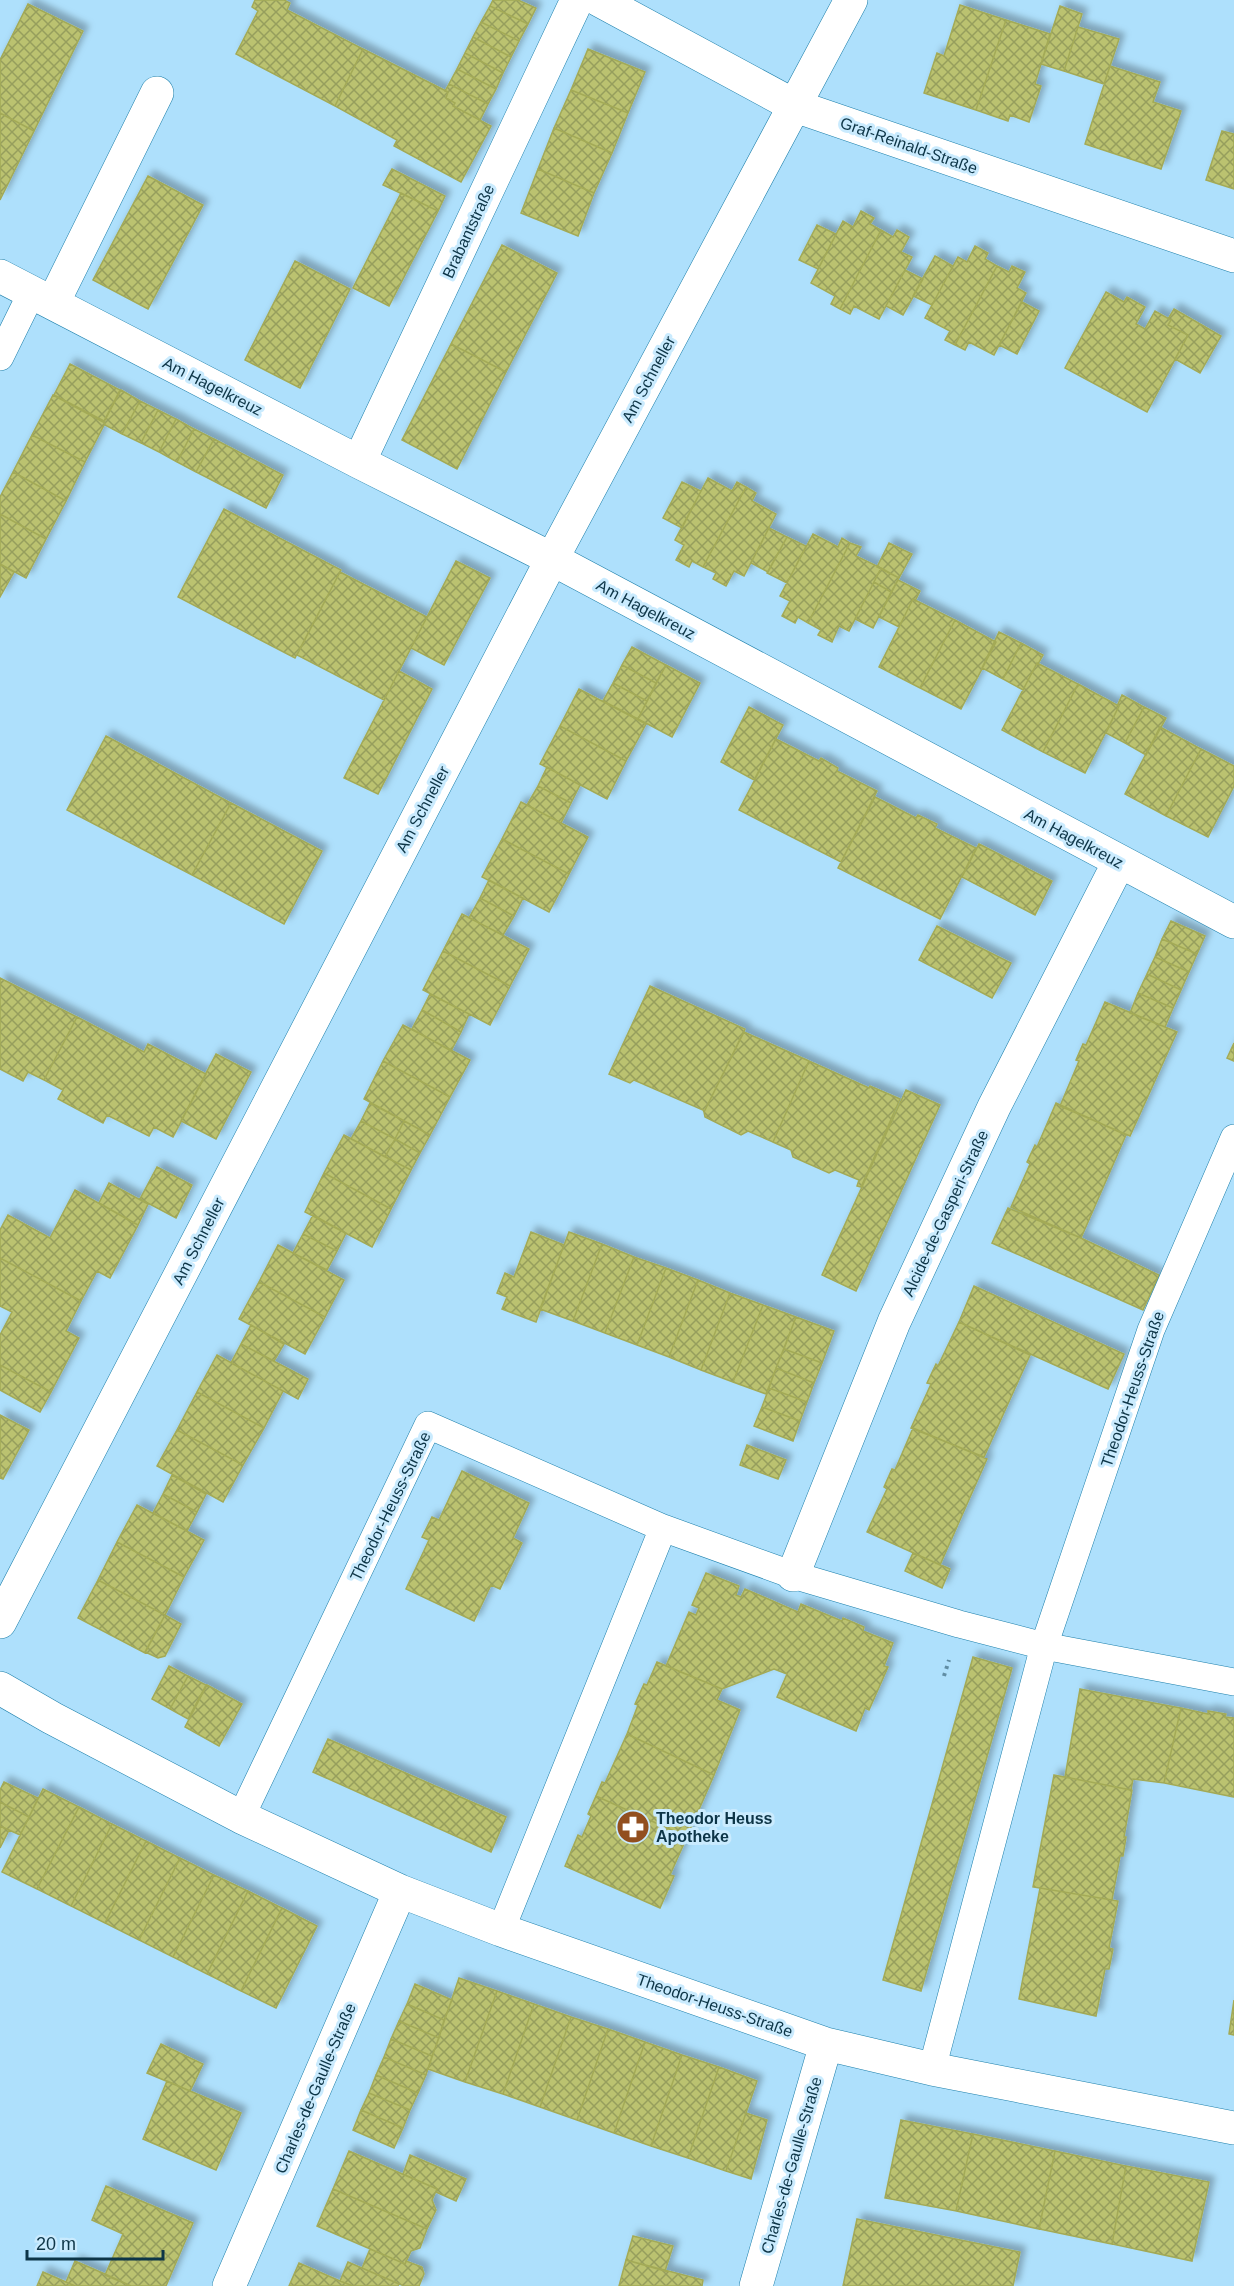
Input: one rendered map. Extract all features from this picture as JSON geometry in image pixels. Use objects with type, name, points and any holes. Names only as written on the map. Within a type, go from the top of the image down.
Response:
[{"type":"street","name":"Brabantstraße","points":[[359,462],[578,0]]},
{"type":"street","name":"Graf-Reinald-Straße","points":[[599,0],[795,106],[1234,256]]},
{"type":"street","name":"Am Schneller","points":[[0,1622],[552,559],[851,0]]},
{"type":"street","points":[[43,298],[157,93]]},
{"type":"street","name":"Am Hagelkreuz","points":[[0,276],[552,559],[1234,922]]},
{"type":"street","name":"Alcide-de-Gasperi-Straße","points":[[793,1575],[894,1322],[994,1107],[1119,862]]},
{"type":"street","name":"Theodor-Heuss-Straße","points":[[0,1688],[52,1718],[242,1817],[400,1891],[501,1930],[826,2044],[932,2069],[1234,2128]]},
{"type":"street","name":"Charles-de-Gaulle-Straße","points":[[229,2286],[400,1891]]},
{"type":"street","name":"Charles-de-Gaulle-Straße","points":[[756,2286],[826,2044]]},
{"type":"lane","points":[[0,357],[43,298]]},
{"type":"lane","name":"Theodor-Heuss-Straße","points":[[932,2069],[1044,1646],[1151,1330],[1234,1138]]},
{"type":"lane","name":"Theodor-Heuss-Straße","points":[[242,1817],[428,1425],[663,1528],[793,1575],[959,1624],[1044,1646],[1234,1682]]},
{"type":"lane","points":[[501,1930],[663,1528]]},
{"type":"building","points":[[255,0],[284,0],[290,3],[287,10],[363,49],[335,106],[236,54],[258,11],[252,7]]},
{"type":"building","points":[[493,0],[518,0],[536,8],[528,24],[490,6]]},
{"type":"building","points":[[28,4],[83,31],[34,131],[0,113],[0,60]]},
{"type":"building","points":[[960,5],[1006,20],[976,110],[924,93],[937,53],[944,56]]},
{"type":"building","points":[[490,6],[528,24],[519,41],[481,22]]},
{"type":"building","points":[[1060,6],[1082,14],[1064,71],[1041,64]]},
{"type":"building","points":[[1006,20],[1050,34],[1035,84],[1041,86],[1029,122],[1010,115],[1008,121],[976,110]]},
{"type":"building","points":[[481,22],[519,41],[511,57],[473,37]]},
{"type":"building","points":[[1078,27],[1119,39],[1104,84],[1064,71]]},
{"type":"building","points":[[473,37],[511,57],[503,73],[465,53]]},
{"type":"building","points":[[363,49],[448,92],[446,98],[455,103],[453,106],[491,126],[461,182],[394,146],[397,140],[335,106]]},
{"type":"building","points":[[588,49],[645,72],[628,113],[571,90]]},
{"type":"building","points":[[465,53],[503,73],[496,89],[457,69]]},
{"type":"building","points":[[1110,66],[1160,82],[1153,102],[1181,111],[1161,169],[1085,144]]},
{"type":"building","points":[[457,69],[496,89],[488,104],[449,84]]},
{"type":"building","points":[[449,84],[488,104],[480,120],[453,106],[455,103],[446,98],[448,92],[445,91]]},
{"type":"building","points":[[571,90],[628,113],[612,153],[554,128]]},
{"type":"building","points":[[0,113],[34,131],[0,200]]},
{"type":"building","points":[[554,128],[612,153],[594,193],[538,169]]},
{"type":"building","points":[[1222,131],[1234,134],[1234,189],[1206,180]]},
{"type":"building","points":[[392,169],[445,196],[438,211],[383,185]]},
{"type":"building","points":[[538,169],[594,193],[578,236],[521,213]]},
{"type":"building","points":[[148,176],[203,205],[148,309],[93,280]]},
{"type":"building","points":[[401,193],[438,211],[389,306],[353,288]]},
{"type":"building","points":[[861,211],[874,218],[870,224],[881,230],[840,309],[831,304],[835,296],[811,283],[843,221],[853,227]]},
{"type":"building","points":[[817,225],[836,234],[818,269],[799,260]]},
{"type":"building","points":[[881,230],[893,237],[897,230],[909,237],[901,252],[912,257],[879,319],[854,306],[850,314],[840,309]]},
{"type":"building","points":[[502,245],[557,273],[506,372],[451,344]]},
{"type":"building","points":[[975,246],[988,253],[985,259],[997,266],[955,345],[945,340],[950,331],[925,318],[958,257],[967,262]]},
{"type":"building","points":[[935,256],[953,266],[932,305],[913,296]]},
{"type":"building","points":[[295,261],[350,289],[300,388],[245,360]]},
{"type":"building","points":[[997,266],[1009,272],[1012,266],[1025,272],[1017,288],[1026,293],[994,355],[969,342],[965,350],[955,345]]},
{"type":"building","points":[[905,270],[923,279],[903,315],[886,306]]},
{"type":"building","points":[[1106,292],[1124,302],[1127,297],[1145,307],[1136,324],[1145,329],[1155,311],[1171,320],[1168,325],[1188,335],[1147,412],[1065,368]]},
{"type":"building","points":[[1022,302],[1039,311],[1017,354],[999,345]]},
{"type":"building","points":[[1174,309],[1221,336],[1200,373],[1175,359],[1188,335],[1168,325],[1171,320],[1168,319]]},
{"type":"building","points":[[451,344],[506,372],[457,469],[402,440]]},
{"type":"building","points":[[70,364],[120,390],[104,421],[54,395]]},
{"type":"building","points":[[121,390],[140,401],[122,434],[105,425],[104,422]]},
{"type":"building","points":[[53,395],[105,423],[85,462],[32,435]]},
{"type":"building","points":[[140,401],[158,410],[141,443],[122,434]]},
{"type":"building","points":[[158,410],[176,419],[159,452],[141,443]]},
{"type":"building","points":[[176,419],[194,429],[177,462],[159,452]]},
{"type":"building","points":[[194,429],[214,439],[196,472],[177,462]]},
{"type":"building","points":[[32,435],[85,462],[66,501],[13,472]]},
{"type":"building","points":[[214,439],[283,475],[266,508],[196,472]]},
{"type":"building","points":[[13,472],[66,501],[46,539],[0,514],[0,497]]},
{"type":"building","points":[[708,478],[732,491],[737,482],[746,487],[703,567],[692,561],[689,567],[676,560],[684,545],[675,540]]},
{"type":"building","points":[[682,482],[701,491],[682,528],[663,518]]},
{"type":"building","points":[[746,487],[756,493],[752,501],[776,514],[744,576],[734,571],[726,586],[713,579],[716,573],[703,567]]},
{"type":"building","points":[[224,509],[341,570],[295,658],[178,597]]},
{"type":"building","points":[[0,514],[46,539],[26,578],[0,564]]},
{"type":"building","points":[[769,528],[787,537],[768,572],[751,563]]},
{"type":"building","points":[[813,534],[838,547],[842,538],[850,543],[808,623],[798,617],[795,623],[782,616],[790,601],[780,596]]},
{"type":"building","points":[[787,537],[806,546],[787,583],[767,573]]},
{"type":"building","points":[[850,543],[861,547],[856,556],[881,568],[849,631],[839,626],[832,642],[818,635],[821,630],[808,623]]},
{"type":"building","points":[[889,543],[912,554],[899,578],[877,567]]},
{"type":"building","points":[[456,561],[490,578],[444,665],[411,648]]},
{"type":"building","points":[[0,564],[14,572],[0,597]]},
{"type":"building","points":[[881,568],[899,578],[891,592],[874,582]]},
{"type":"building","points":[[340,572],[427,617],[384,700],[297,655]]},
{"type":"building","points":[[898,580],[920,591],[915,601],[913,599],[899,627],[879,617]]},
{"type":"building","points":[[874,582],[891,592],[873,628],[855,619]]},
{"type":"building","points":[[913,599],[955,620],[920,688],[879,667]]},
{"type":"building","points":[[955,620],[996,642],[961,709],[920,688]]},
{"type":"building","points":[[999,632],[1021,643],[1003,679],[982,668]]},
{"type":"building","points":[[1021,643],[1043,655],[1023,690],[1003,679]]},
{"type":"building","points":[[632,647],[666,665],[656,683],[622,665]]},
{"type":"building","points":[[1037,663],[1078,684],[1043,752],[1002,730]]},
{"type":"building","points":[[622,665],[656,683],[647,701],[613,683]]},
{"type":"building","points":[[666,665],[700,683],[672,737],[638,719]]},
{"type":"building","points":[[399,671],[432,689],[378,794],[344,778]]},
{"type":"building","points":[[613,683],[647,701],[638,719],[603,701]]},
{"type":"building","points":[[1078,684],[1119,706],[1085,773],[1043,752]]},
{"type":"building","points":[[579,689],[646,724],[626,761],[560,726]]},
{"type":"building","points":[[1122,695],[1144,707],[1125,743],[1106,733]]},
{"type":"building","points":[[749,707],[783,725],[754,780],[721,762]]},
{"type":"building","points":[[1144,707],[1166,718],[1146,755],[1125,743]]},
{"type":"building","points":[[560,726],[626,761],[607,799],[540,764]]},
{"type":"building","points":[[1160,727],[1201,749],[1166,816],[1125,794]]},
{"type":"building","points":[[106,736],[231,803],[192,875],[67,810]]},
{"type":"building","points":[[776,739],[819,761],[821,758],[838,768],[837,771],[877,791],[841,862],[739,810]]},
{"type":"building","points":[[1201,749],[1234,766],[1234,786],[1208,837],[1166,816]]},
{"type":"building","points":[[547,767],[580,785],[571,803],[538,786]]},
{"type":"building","points":[[538,786],[571,803],[561,823],[527,805]]},
{"type":"building","points":[[875,797],[916,818],[918,815],[937,824],[935,828],[976,848],[940,919],[838,868]]},
{"type":"building","points":[[521,802],[588,837],[569,874],[502,839]]},
{"type":"building","points":[[231,803],[322,851],[284,924],[192,875]]},
{"type":"building","points":[[502,839],[569,874],[549,912],[482,877]]},
{"type":"building","points":[[979,844],[1052,881],[1035,915],[962,877]]},
{"type":"building","points":[[489,880],[523,898],[514,916],[480,898]]},
{"type":"building","points":[[480,898],[514,916],[503,935],[469,918]]},
{"type":"building","points":[[462,914],[529,949],[510,986],[443,951]]},
{"type":"building","points":[[1171,921],[1205,936],[1197,954],[1162,939]]},
{"type":"building","points":[[937,926],[1011,963],[992,998],[919,960]]},
{"type":"building","points":[[1162,939],[1197,954],[1189,972],[1155,957]]},
{"type":"building","points":[[443,951],[510,986],[490,1025],[423,990]]},
{"type":"building","points":[[1155,957],[1189,972],[1181,990],[1147,974]]},
{"type":"building","points":[[1147,974],[1181,990],[1173,1008],[1138,993]]},
{"type":"building","points":[[0,978],[77,1017],[44,1080],[28,1072],[23,1081],[0,1069]]},
{"type":"building","points":[[650,986],[745,1029],[704,1112],[634,1080],[630,1083],[609,1074]]},
{"type":"building","points":[[1138,993],[1173,1008],[1165,1027],[1130,1013]]},
{"type":"building","points":[[430,994],[469,1014],[461,1032],[422,1010]]},
{"type":"building","points":[[1105,1002],[1177,1032],[1130,1136],[1060,1106],[1079,1061],[1076,1060],[1083,1044],[1086,1045]]},
{"type":"building","points":[[422,1010],[461,1032],[451,1051],[412,1029]]},
{"type":"building","points":[[77,1017],[144,1052],[148,1044],[206,1074],[173,1137],[154,1127],[149,1136],[107,1115],[103,1123],[58,1099],[63,1090],[44,1080]]},
{"type":"building","points":[[403,1025],[470,1060],[450,1097],[383,1061]]},
{"type":"building","points":[[744,1032],[809,1061],[773,1142],[748,1131],[741,1135],[705,1117],[704,1112]]},
{"type":"building","points":[[1234,1043],[1234,1061],[1227,1058]]},
{"type":"building","points":[[216,1054],[251,1072],[216,1139],[181,1121]]},
{"type":"building","points":[[383,1061],[450,1097],[430,1135],[364,1099]]},
{"type":"building","points":[[809,1061],[900,1099],[861,1187],[857,1186],[859,1180],[835,1170],[829,1173],[793,1157],[791,1150],[773,1142]]},
{"type":"building","points":[[906,1090],[940,1105],[856,1291],[822,1275]]},
{"type":"building","points":[[370,1103],[404,1121],[395,1139],[361,1121]]},
{"type":"building","points":[[1056,1103],[1126,1135],[1081,1238],[1011,1207],[1030,1164],[1027,1162],[1035,1145],[1037,1147]]},
{"type":"building","points":[[361,1121],[395,1139],[385,1157],[351,1139]]},
{"type":"building","points":[[404,1121],[430,1135],[420,1153],[395,1139]]},
{"type":"building","points":[[344,1135],[411,1170],[391,1209],[324,1173]]},
{"type":"building","points":[[395,1139],[420,1153],[411,1170],[385,1157]]},
{"type":"building","points":[[157,1167],[192,1185],[176,1218],[140,1199]]},
{"type":"building","points":[[324,1173],[391,1209],[372,1247],[305,1212]]},
{"type":"building","points":[[109,1183],[148,1204],[138,1225],[99,1203]]},
{"type":"building","points":[[75,1190],[138,1225],[110,1278],[97,1271],[81,1301],[0,1258],[0,1230],[8,1215],[50,1238]]},
{"type":"building","points":[[1008,1208],[1081,1238],[1159,1275],[1143,1310],[992,1243]]},
{"type":"building","points":[[313,1215],[346,1233],[337,1251],[303,1234]]},
{"type":"building","points":[[531,1232],[564,1245],[536,1322],[502,1309],[507,1297],[497,1293],[505,1273],[514,1277]]},
{"type":"building","points":[[569,1232],[602,1244],[573,1321],[540,1309]]},
{"type":"building","points":[[303,1234],[337,1251],[327,1270],[293,1253]]},
{"type":"building","points":[[602,1244],[634,1257],[605,1333],[573,1321]]},
{"type":"building","points":[[278,1245],[344,1280],[325,1317],[259,1282]]},
{"type":"building","points":[[634,1257],[666,1268],[637,1345],[605,1333]]},
{"type":"building","points":[[0,1258],[81,1301],[66,1331],[79,1338],[51,1392],[0,1365],[0,1335],[12,1312],[0,1306]]},
{"type":"building","points":[[666,1268],[698,1280],[669,1357],[637,1345]]},
{"type":"building","points":[[698,1280],[730,1293],[701,1370],[669,1357]]},
{"type":"building","points":[[259,1282],[325,1317],[305,1354],[239,1319]]},
{"type":"building","points":[[974,1286],[1124,1354],[1108,1389],[959,1322]]},
{"type":"building","points":[[730,1293],[763,1305],[733,1382],[701,1370]]},
{"type":"building","points":[[763,1305],[796,1317],[766,1394],[733,1382]]},
{"type":"building","points":[[796,1317],[834,1331],[822,1363],[784,1349]]},
{"type":"building","points":[[959,1322],[1030,1355],[984,1457],[911,1428],[931,1384],[927,1383],[936,1364],[938,1366]]},
{"type":"building","points":[[251,1325],[284,1344],[274,1361],[241,1344]]},
{"type":"building","points":[[241,1344],[308,1379],[298,1399],[231,1363]]},
{"type":"building","points":[[784,1349],[822,1363],[814,1383],[776,1368]]},
{"type":"building","points":[[217,1355],[283,1391],[264,1428],[197,1392]]},
{"type":"building","points":[[0,1365],[51,1392],[40,1412],[0,1390]]},
{"type":"building","points":[[776,1368],[814,1383],[807,1402],[769,1388]]},
{"type":"building","points":[[769,1388],[807,1402],[800,1421],[762,1407]]},
{"type":"building","points":[[197,1392],[264,1428],[243,1465],[177,1430]]},
{"type":"building","points":[[762,1407],[800,1421],[793,1441],[754,1426]]},
{"type":"building","points":[[0,1415],[29,1430],[3,1479],[0,1478]]},
{"type":"building","points":[[913,1428],[987,1459],[940,1565],[867,1532],[887,1489],[884,1487],[892,1469],[895,1470]]},
{"type":"building","points":[[177,1430],[243,1465],[223,1502],[157,1466]]},
{"type":"building","points":[[747,1445],[786,1460],[778,1479],[740,1465]]},
{"type":"building","points":[[462,1471],[529,1503],[513,1538],[522,1543],[500,1589],[491,1585],[474,1621],[406,1589],[429,1540],[422,1537],[432,1517],[439,1520]]},
{"type":"building","points":[[172,1475],[206,1494],[197,1512],[163,1494]]},
{"type":"building","points":[[163,1494],[197,1512],[187,1531],[153,1513]]},
{"type":"building","points":[[137,1505],[204,1540],[184,1577],[117,1542]]},
{"type":"building","points":[[117,1542],[184,1577],[165,1615],[98,1580]]},
{"type":"building","points":[[913,1553],[950,1569],[942,1588],[905,1571]]},
{"type":"building","points":[[706,1573],[739,1586],[736,1595],[741,1597],[745,1589],[798,1612],[801,1604],[842,1621],[843,1618],[864,1627],[863,1631],[893,1643],[884,1666],[888,1667],[869,1710],[865,1708],[856,1731],[777,1697],[787,1674],[774,1669],[722,1689],[666,1666],[689,1612],[696,1615],[699,1608],[692,1605]]},
{"type":"building","points":[[98,1580],[165,1615],[145,1653],[78,1618]]},
{"type":"building","points":[[165,1615],[181,1624],[165,1656],[158,1658],[145,1652]]},
{"type":"building","points":[[973,1657],[1012,1668],[921,1991],[883,1980]]},
{"type":"building","points":[[657,1662],[722,1689],[717,1700],[740,1710],[714,1775],[627,1734],[638,1705],[635,1704],[644,1684],[647,1685]]},
{"type":"building","points":[[169,1666],[188,1676],[170,1709],[152,1699]]},
{"type":"building","points":[[188,1676],[206,1685],[188,1719],[170,1709]]},
{"type":"building","points":[[207,1685],[242,1704],[219,1746],[185,1727]]},
{"type":"building","points":[[1080,1689],[1181,1708],[1164,1783],[1133,1779],[1131,1790],[1065,1777]]},
{"type":"building","points":[[1181,1708],[1208,1714],[1208,1711],[1226,1714],[1225,1717],[1234,1718],[1234,1797],[1164,1783]]},
{"type":"building","points":[[627,1734],[714,1775],[687,1837],[596,1796],[602,1782],[605,1783]]},
{"type":"building","points":[[328,1739],[506,1817],[491,1852],[313,1772]]},
{"type":"building","points":[[1054,1775],[1132,1790],[1123,1856],[1120,1856],[1112,1900],[1033,1887]]},
{"type":"building","points":[[4,1782],[38,1798],[29,1817],[0,1802],[0,1790]]},
{"type":"building","points":[[43,1789],[79,1807],[37,1889],[2,1872]]},
{"type":"building","points":[[596,1796],[687,1837],[670,1875],[674,1876],[660,1908],[565,1866],[578,1835],[582,1837]]},
{"type":"building","points":[[0,1802],[29,1817],[20,1835],[0,1826]]},
{"type":"building","points":[[79,1807],[112,1824],[71,1906],[37,1889]]},
{"type":"building","points":[[112,1824],[146,1841],[105,1923],[71,1906]]},
{"type":"building","points":[[0,1826],[9,1830],[0,1848]]},
{"type":"building","points":[[146,1841],[180,1858],[139,1940],[105,1923]]},
{"type":"building","points":[[180,1858],[214,1875],[173,1957],[139,1940]]},
{"type":"building","points":[[214,1875],[248,1891],[207,1974],[173,1957]]},
{"type":"building","points":[[1040,1888],[1118,1901],[1109,1948],[1113,1949],[1109,1969],[1105,1969],[1096,2016],[1019,1999]]},
{"type":"building","points":[[248,1891],[282,1908],[241,1991],[207,1974]]},
{"type":"building","points":[[282,1908],[317,1926],[276,2008],[241,1991]]},
{"type":"building","points":[[459,1978],[497,1991],[465,2082],[428,2069]]},
{"type":"building","points":[[415,1984],[452,2000],[444,2020],[407,2004]]},
{"type":"building","points":[[497,1991],[534,2004],[503,2094],[465,2082]]},
{"type":"building","points":[[1234,2000],[1234,2035],[1229,2034]]},
{"type":"building","points":[[407,2004],[444,2020],[439,2038],[399,2021]]},
{"type":"building","points":[[534,2004],[571,2017],[540,2107],[503,2094]]},
{"type":"building","points":[[571,2017],[608,2029],[577,2120],[540,2107]]},
{"type":"building","points":[[399,2021],[439,2038],[432,2056],[391,2039]]},
{"type":"building","points":[[608,2029],[645,2042],[614,2133],[577,2120]]},
{"type":"building","points":[[391,2039],[432,2056],[426,2075],[384,2057]]},
{"type":"building","points":[[645,2042],[682,2055],[651,2146],[614,2133]]},
{"type":"building","points":[[161,2044],[203,2064],[190,2091],[147,2073]]},
{"type":"building","points":[[682,2055],[719,2067],[688,2158],[651,2146]]},
{"type":"building","points":[[384,2057],[426,2075],[418,2093],[376,2075]]},
{"type":"building","points":[[719,2067],[757,2081],[726,2171],[688,2158]]},
{"type":"building","points":[[376,2075],[418,2093],[410,2110],[369,2093]]},
{"type":"building","points":[[167,2081],[241,2113],[216,2170],[143,2139]]},
{"type":"building","points":[[369,2093],[410,2110],[403,2128],[361,2110]]},
{"type":"building","points":[[361,2110],[403,2128],[394,2148],[353,2130]]},
{"type":"building","points":[[746,2113],[767,2120],[751,2179],[726,2171]]},
{"type":"building","points":[[901,2120],[973,2134],[956,2211],[885,2198]]},
{"type":"building","points":[[973,2134],[1055,2151],[1039,2229],[956,2211]]},
{"type":"building","points":[[349,2151],[437,2189],[432,2200],[436,2210],[427,2229],[333,2189]]},
{"type":"building","points":[[1055,2151],[1126,2166],[1112,2244],[1039,2229]]},
{"type":"building","points":[[410,2155],[466,2179],[456,2201],[436,2192],[437,2189],[403,2174]]},
{"type":"building","points":[[1126,2166],[1209,2182],[1192,2261],[1112,2244]]},
{"type":"building","points":[[106,2186],[193,2223],[166,2286],[131,2286],[105,2275],[123,2234],[92,2220]]},
{"type":"building","points":[[333,2189],[427,2229],[420,2248],[411,2251],[405,2264],[317,2226]]},
{"type":"building","points":[[857,2219],[1020,2252],[1013,2286],[843,2286]]},
{"type":"building","points":[[633,2236],[673,2246],[665,2271],[626,2260]]},
{"type":"building","points":[[370,2249],[405,2264],[406,2261],[422,2267],[424,2274],[419,2286],[404,2286],[362,2268]]},
{"type":"building","points":[[626,2260],[703,2280],[702,2286],[619,2286]]},
{"type":"building","points":[[75,2261],[131,2286],[75,2286],[66,2282]]},
{"type":"building","points":[[348,2262],[399,2284],[398,2286],[353,2286],[340,2281]]},
{"type":"building","points":[[299,2263],[340,2281],[353,2286],[289,2286]]},
{"type":"building","points":[[43,2272],[66,2282],[75,2286],[37,2286]]},
{"type":"place","name":"Theodor Heuss Apotheke","points":[[633,1827]]}]
